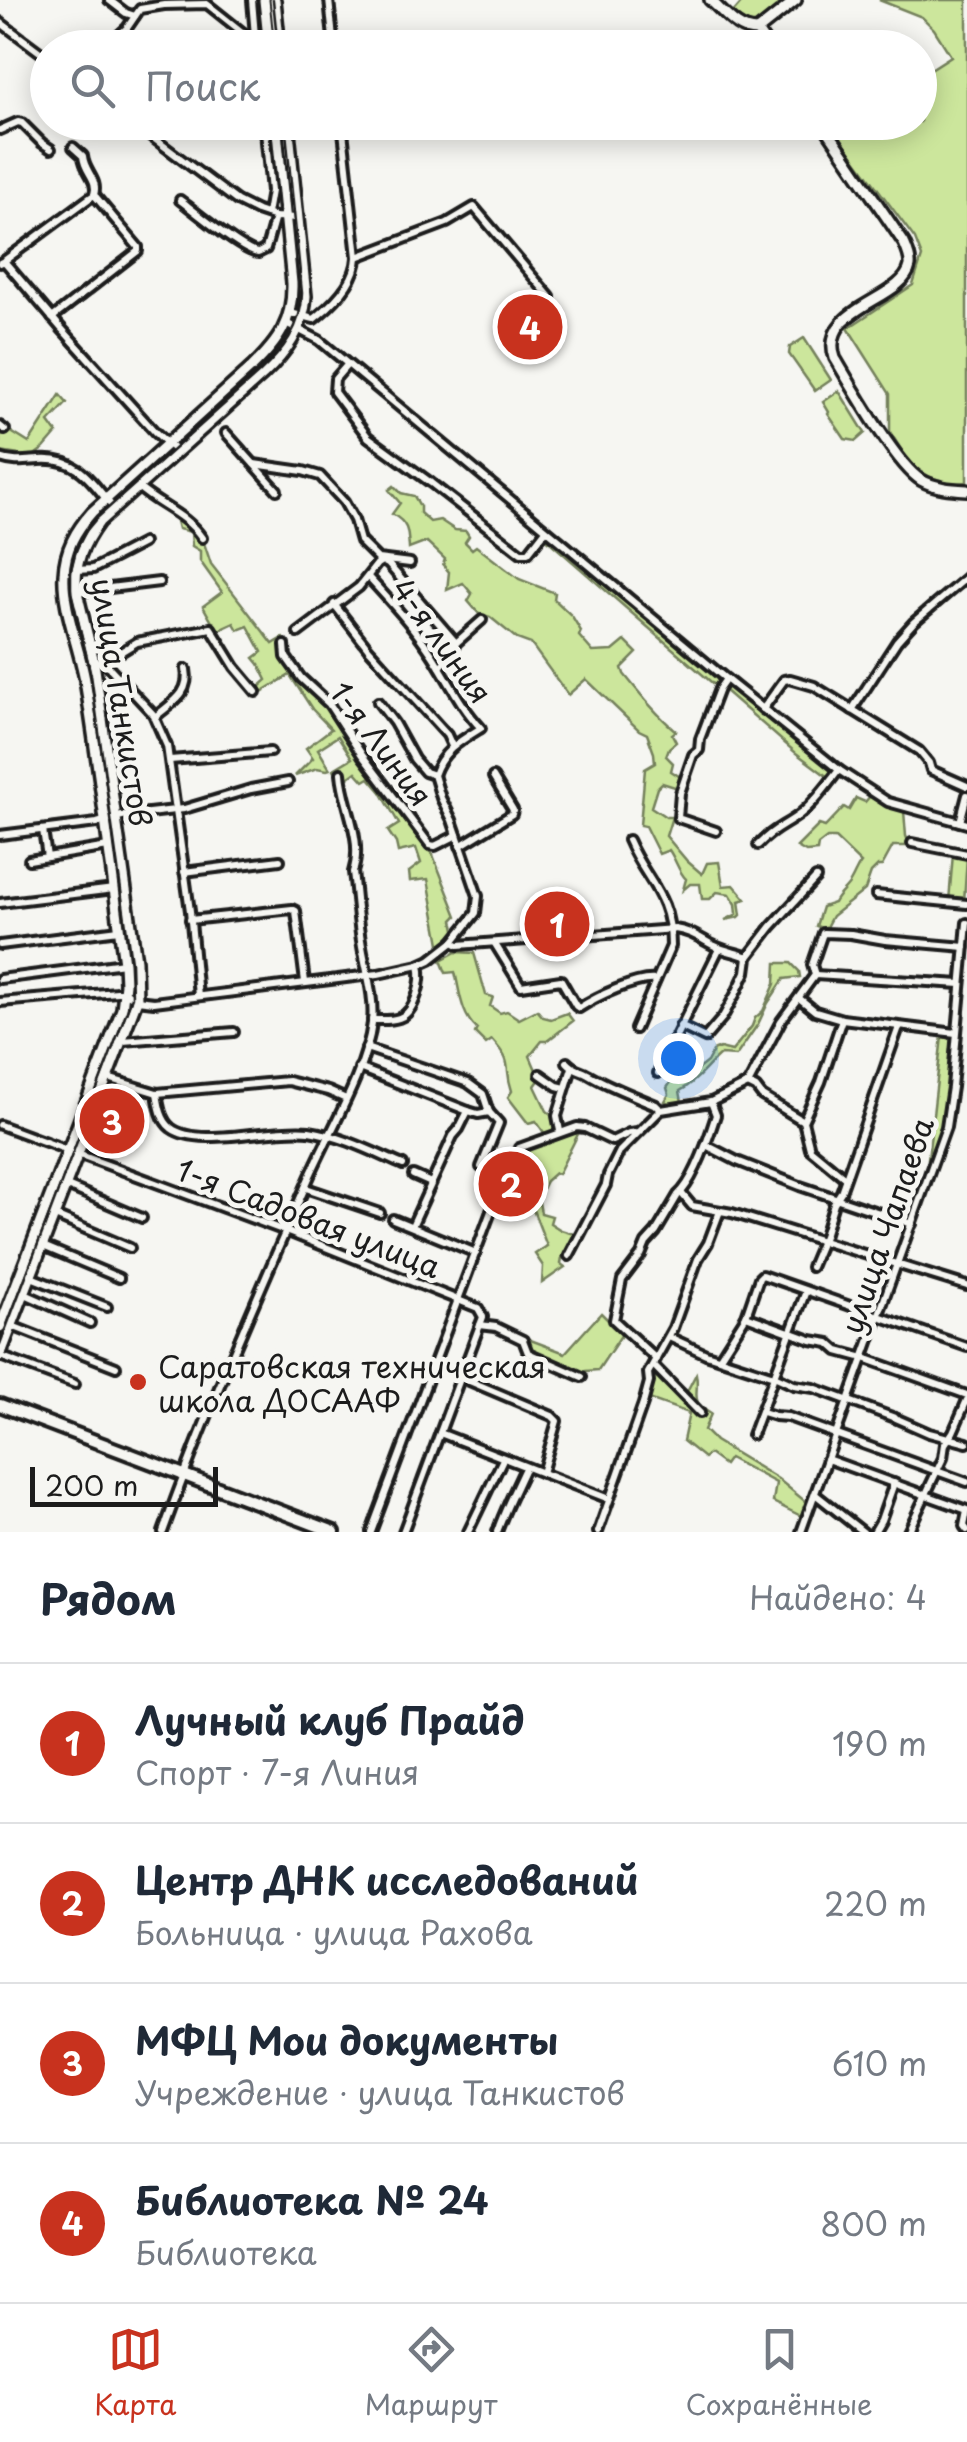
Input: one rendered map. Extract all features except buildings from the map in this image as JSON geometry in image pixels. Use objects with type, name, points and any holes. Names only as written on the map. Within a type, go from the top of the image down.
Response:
[{"type":"main road","points":[[264,0],[267,30]]},
{"type":"main road","points":[[275,0],[278,30]]},
{"type":"main road","points":[[710,0],[745,30]]},
{"type":"main road","points":[[759,30],[796,0]]},
{"type":"main road","points":[[276,140],[276,217],[292,283],[288,318]]},
{"type":"main road","name":"улица Танкистов","points":[[0,1326],[122,1009],[125,992],[108,846],[110,819],[94,662],[77,592],[77,570],[85,542],[99,522],[274,364],[299,329],[306,296],[290,140]]},
{"type":"main road","points":[[834,140],[904,243],[910,264],[906,276],[834,332],[834,358],[912,474],[933,486],[967,490]]},
{"type":"main road","name":"улица Танкистов","points":[[0,1356],[137,1000],[136,961],[64,570],[73,538],[92,512],[264,356],[288,318]]},
{"type":"main road","points":[[0,1405],[334,1532]]},
{"type":"street","points":[[108,0],[135,16]]},
{"type":"street","points":[[252,0],[255,30]]},
{"type":"street","points":[[329,0],[332,30]]},
{"type":"street","points":[[124,30],[141,8],[207,4],[238,30]]},
{"type":"street","points":[[0,22],[30,44]]},
{"type":"street","points":[[0,130],[18,122],[30,132]]},
{"type":"street","points":[[40,140],[51,149]]},
{"type":"street","points":[[156,140],[237,201],[276,217],[298,218]]},
{"type":"street","points":[[180,200],[254,252],[266,249],[276,217],[266,140]]},
{"type":"street","points":[[288,318],[314,319],[324,312],[356,270],[358,258],[344,140]]},
{"type":"street","points":[[73,148],[83,156],[84,166],[95,181],[94,196],[2,262],[177,452]]},
{"type":"street","points":[[52,318],[138,251],[94,196]]},
{"type":"street","points":[[358,258],[447,223],[474,207],[550,297]]},
{"type":"street","points":[[288,318],[839,770],[888,802],[964,823],[967,795]]},
{"type":"street","points":[[347,365],[335,380],[334,392],[368,437],[520,553],[528,553],[546,530]]},
{"type":"street","points":[[226,433],[277,490]]},
{"type":"street","points":[[0,458],[17,463],[44,460],[78,467],[114,509]]},
{"type":"street","points":[[254,464],[320,476],[344,502],[360,541],[388,564],[456,642]]},
{"type":"street","points":[[138,488],[184,519],[202,538]]},
{"type":"street","points":[[77,570],[93,569],[143,543]]},
{"type":"street","points":[[298,633],[359,586],[377,564],[410,563]]},
{"type":"street","name":"4-я линия","points":[[368,577],[409,624],[481,728],[452,746]]},
{"type":"street","points":[[852,710],[897,641],[967,577]]},
{"type":"street","points":[[77,592],[159,582]]},
{"type":"street","points":[[0,1002],[125,992],[137,1000],[154,1002],[367,976],[419,965],[453,942],[478,906],[476,886],[434,775],[442,756],[452,746],[447,735],[334,604]]},
{"type":"street","points":[[440,667],[456,642],[482,620]]},
{"type":"street","points":[[94,662],[106,661],[137,642],[208,627],[256,692]]},
{"type":"street","name":"1-я Линия","points":[[285,645],[286,657],[330,704],[362,755],[430,845],[457,835]]},
{"type":"street","name":"улица Танкистов","points":[[106,661],[155,717],[170,760],[198,996]]},
{"type":"street","points":[[155,717],[182,694],[188,681],[186,669]]},
{"type":"street","points":[[716,831],[678,818],[677,812],[693,755],[699,750],[706,722],[726,679]]},
{"type":"street","points":[[763,709],[784,680],[814,686],[919,751],[931,770],[967,786]]},
{"type":"street","points":[[378,702],[414,759],[425,772],[434,775]]},
{"type":"street","points":[[170,760],[266,752]]},
{"type":"street","points":[[758,845],[773,830],[801,814],[839,770]]},
{"type":"street","points":[[164,1532],[184,1474],[366,1048],[372,994],[353,872],[355,838],[341,773]]},
{"type":"street","points":[[460,846],[512,814],[493,777]]},
{"type":"street","points":[[0,835],[176,810],[288,782]]},
{"type":"street","points":[[43,830],[47,857]]},
{"type":"street","points":[[628,840],[668,912],[671,946],[636,1030]]},
{"type":"street","points":[[912,843],[967,854]]},
{"type":"street","points":[[29,860],[108,846]]},
{"type":"street","points":[[184,872],[280,860]]},
{"type":"street","points":[[680,1026],[705,1038],[736,993],[748,957],[816,878]]},
{"type":"street","points":[[0,903],[114,889]]},
{"type":"street","points":[[876,895],[967,904]]},
{"type":"street","points":[[190,920],[296,911],[305,982]]},
{"type":"street","name":"улица Чапаева","points":[[801,1532],[946,1128],[956,1033],[963,1012],[960,984],[967,923]]},
{"type":"street","points":[[453,942],[458,946],[495,944],[670,929],[694,934],[719,949],[748,957]]},
{"type":"street","points":[[0,945],[119,930]]},
{"type":"street","points":[[815,976],[815,954],[826,932],[964,948]]},
{"type":"street","points":[[495,944],[521,986],[561,980],[580,1008],[630,984],[656,980]]},
{"type":"street","points":[[658,1072],[719,949]]},
{"type":"street","points":[[0,979],[124,963]]},
{"type":"street","points":[[372,1020],[406,1014],[422,975],[419,965]]},
{"type":"street","points":[[815,976],[960,984]]},
{"type":"street","points":[[569,1256],[620,1151],[661,1110],[711,1102],[748,1084],[781,1022],[815,976]]},
{"type":"street","points":[[799,998],[815,1010],[842,1019],[956,1033]]},
{"type":"street","points":[[842,1019],[802,1121],[810,1150],[845,1178]]},
{"type":"street","points":[[810,1267],[898,1027]]},
{"type":"street","points":[[122,1042],[234,1032]]},
{"type":"street","points":[[366,1048],[468,1083],[483,1094],[489,1112],[499,1123],[481,1167]]},
{"type":"street","points":[[558,1132],[569,1065],[661,1110]]},
{"type":"street","points":[[359,1068],[468,1112],[489,1112]]},
{"type":"street","points":[[540,1074],[566,1088]]},
{"type":"street","points":[[108,1078],[158,1093],[288,1081],[346,1099]]},
{"type":"street","points":[[748,1084],[802,1121]]},
{"type":"street","points":[[158,1093],[159,1108],[168,1126],[189,1136],[306,1130],[336,1137],[404,1165]]},
{"type":"street","points":[[700,1413],[614,1320],[622,1280],[690,1181],[716,1114],[711,1102]]},
{"type":"street","points":[[412,1226],[468,1112]]},
{"type":"street","name":"1-я Садовая улица","points":[[0,1125],[458,1299],[478,1308],[481,1321],[523,1340],[528,1353],[582,1378]]},
{"type":"street","points":[[371,1532],[504,1174],[516,1162],[523,1146],[558,1132],[585,1128],[612,1141],[638,1132]]},
{"type":"street","points":[[706,1145],[912,1224]]},
{"type":"street","points":[[413,1175],[431,1184]]},
{"type":"street","points":[[66,1186],[142,1218]]},
{"type":"street","name":"1-я Садовая улица","points":[[305,1188],[380,1214]]},
{"type":"street","points":[[682,1194],[692,1206],[720,1211],[967,1286]]},
{"type":"street","points":[[598,1532],[643,1404],[648,1373],[669,1337],[720,1211]]},
{"type":"street","points":[[55,1216],[130,1248]]},
{"type":"street","name":"1-я Садовая улица","points":[[394,1219],[476,1253]]},
{"type":"street","points":[[43,1246],[119,1278]]},
{"type":"street","points":[[720,1358],[746,1316],[762,1274],[967,1346]]},
{"type":"street","points":[[31,1277],[107,1307]]},
{"type":"street","points":[[752,1435],[806,1291]]},
{"type":"street","points":[[25,1294],[90,1323]]},
{"type":"street","points":[[746,1316],[829,1343],[838,1351],[967,1398],[908,1532]]},
{"type":"street","points":[[404,1532],[481,1321]]},
{"type":"street","points":[[12,1326],[116,1367]]},
{"type":"street","points":[[669,1337],[794,1386],[814,1388],[896,1418],[928,1434],[967,1443]]},
{"type":"street","points":[[0,1356],[75,1384]]},
{"type":"street","points":[[460,1377],[557,1420],[542,1473]]},
{"type":"street","points":[[762,1412],[788,1416],[967,1482]]},
{"type":"street","points":[[440,1433],[610,1499]]},
{"type":"street","points":[[827,1458],[967,1510],[967,1530]]},
{"type":"street","points":[[468,1532],[503,1459]]},
{"type":"street","points":[[497,1532],[525,1468]]},
{"type":"street","points":[[874,1532],[894,1483]]},
{"type":"street","points":[[815,1494],[862,1532]]},
{"type":"green space","points":[[744,0],[787,0],[752,25],[731,15]]},
{"type":"green space","points":[[879,0],[967,0],[967,482],[953,484],[930,477],[911,465],[890,432],[890,394],[848,328],[913,285],[922,257],[915,239],[842,140],[937,140],[937,65],[951,56],[937,30],[922,17]]},
{"type":"green space","points":[[804,338],[831,380],[815,391],[789,354],[790,347]]},
{"type":"green space","points":[[839,391],[865,433],[856,441],[845,439],[823,402]]},
{"type":"green space","points":[[60,395],[67,403],[49,422],[57,433],[44,448],[32,457],[0,452],[0,425],[29,443]]},
{"type":"green space","points":[[394,486],[401,493],[414,496],[420,513],[430,522],[440,520],[455,530],[466,531],[469,536],[465,542],[472,549],[476,546],[519,579],[555,593],[554,599],[572,616],[581,631],[579,636],[593,652],[613,651],[625,641],[637,653],[622,668],[624,674],[676,731],[672,734],[676,742],[666,756],[673,763],[671,771],[682,778],[678,788],[662,783],[651,807],[672,817],[666,836],[702,874],[707,863],[719,862],[723,886],[734,885],[746,899],[739,901],[739,917],[725,920],[737,914],[730,894],[717,892],[710,899],[702,899],[700,884],[690,884],[683,890],[686,879],[669,850],[659,854],[645,826],[640,825],[645,769],[655,763],[647,734],[586,679],[568,695],[531,644],[479,614],[468,601],[472,594],[463,583],[447,590],[449,572],[443,565],[445,559],[427,542],[409,549],[406,528],[392,514],[400,503],[389,490]]},
{"type":"green space","points":[[175,517],[204,543],[211,564],[273,644],[283,638],[286,641],[284,658],[322,698],[433,855],[457,916],[453,920],[456,934],[441,949],[428,879],[410,881],[409,872],[421,863],[416,848],[398,852],[388,831],[399,824],[369,778],[364,781],[356,772],[340,781],[334,769],[352,758],[338,736],[318,749],[330,769],[317,768],[295,776],[313,758],[306,748],[331,729],[312,709],[290,675],[260,693],[259,687],[267,680],[254,658],[262,652],[248,626],[238,630],[234,623],[217,631],[203,606],[222,592],[200,561],[200,551],[192,546],[191,532],[178,529]]},
{"type":"green space","points":[[547,534],[723,679],[718,688],[543,536]]},
{"type":"green space","points":[[727,682],[834,768],[833,774],[828,777],[796,753],[720,689]]},
{"type":"green space","points":[[871,795],[904,811],[910,846],[893,846],[882,866],[871,873],[865,890],[832,916],[825,929],[816,926],[822,907],[834,903],[861,863],[835,838],[827,838],[817,851],[806,852],[797,847],[844,807],[849,810],[856,798],[865,802]]},
{"type":"green space","points":[[953,854],[967,856],[964,902],[949,901]]},
{"type":"green space","points":[[456,952],[474,953],[486,995],[493,997],[490,1006],[500,1013],[507,1011],[519,1019],[537,1010],[551,1019],[567,1013],[573,1021],[542,1041],[530,1056],[540,1079],[535,1086],[547,1111],[556,1118],[556,1128],[578,1134],[558,1174],[546,1181],[538,1197],[541,1213],[552,1216],[550,1223],[577,1235],[572,1249],[562,1257],[565,1267],[542,1283],[543,1266],[535,1254],[547,1246],[516,1166],[521,1155],[519,1146],[545,1134],[536,1121],[528,1123],[508,1097],[512,1091],[504,1055],[492,1040],[486,1044],[475,1033],[477,1029],[464,1010],[455,972],[446,973],[441,960]]},
{"type":"green space","points":[[776,963],[791,963],[800,977],[784,979],[736,1056],[720,1055],[680,1091],[682,1102],[665,1101],[673,1079],[682,1082],[707,1062],[713,1051],[732,1051],[763,1011],[775,984]]},
{"type":"green space","points":[[942,1036],[951,1039],[949,1071],[931,1160],[928,1159]]},
{"type":"green space","points":[[601,1313],[622,1334],[598,1370],[586,1371],[584,1376],[531,1353],[528,1339],[565,1353]]},
{"type":"green space","points":[[658,1369],[686,1393],[696,1374],[697,1401],[711,1414],[704,1430],[806,1502],[803,1517],[773,1502],[776,1483],[729,1458],[724,1465],[709,1454],[704,1458],[683,1441],[689,1413],[649,1399],[651,1375]]},
{"type":"tram line","points":[[273,0],[276,30]]},
{"type":"tram line","points":[[0,1344],[132,997],[131,962],[91,675],[71,593],[71,570],[76,550],[96,519],[268,365],[295,327],[302,293],[287,140]]},
{"type":"place","name":"Библиотека № 24","points":[[530,327]]},
{"type":"place","name":"Лучный клуб Прайд","points":[[557,924]]},
{"type":"place","name":"МФЦ Мои документы","points":[[112,1121]]},
{"type":"place","name":"Центр ДНК исследований","points":[[511,1184]]},
{"type":"place","name":"Саратовская техническая школа ДОСААФ","points":[[138,1382]]}]
